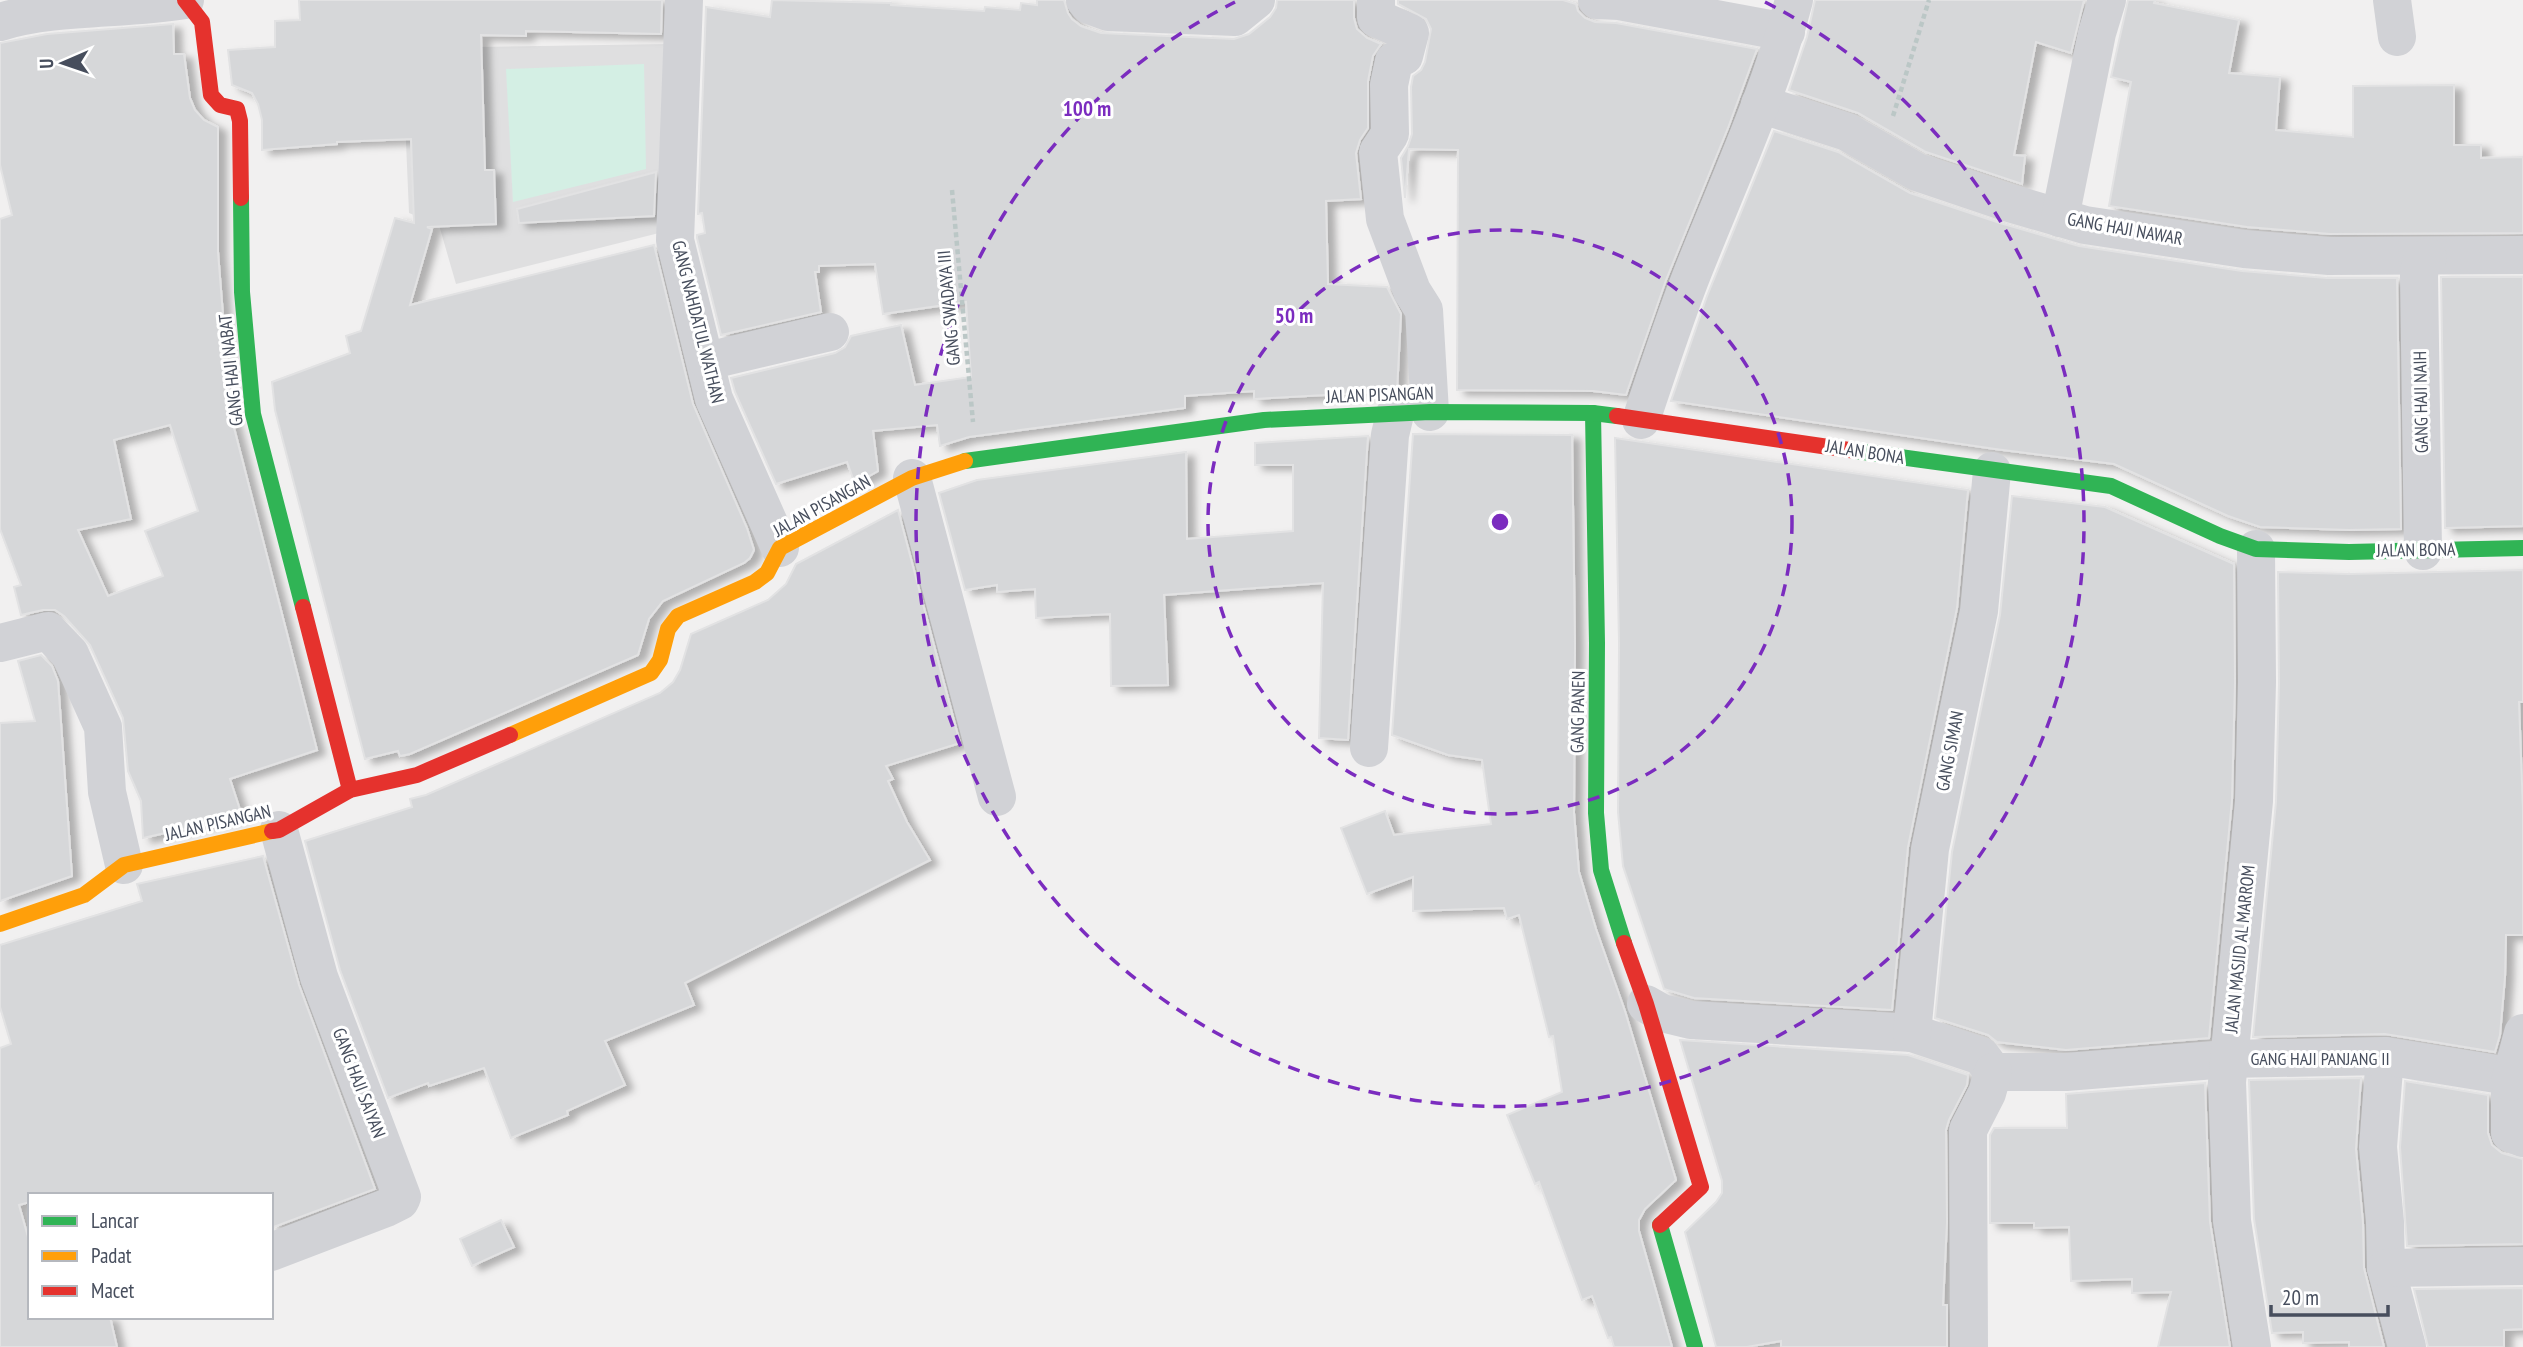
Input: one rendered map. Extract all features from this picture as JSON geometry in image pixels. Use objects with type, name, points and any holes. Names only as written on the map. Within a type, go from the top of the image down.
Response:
[{"type":"street","points":[[23,12],[148,6],[185,0]]},
{"type":"street","name":"GANG HAJI NABAT","points":[[185,0],[202,22],[211,94],[220,105],[237,108],[240,121],[242,292],[253,414],[350,790]]},
{"type":"street","name":"GANG NAHDATUL WATHAN","points":[[684,0],[675,240],[715,399],[780,548]]},
{"type":"street","points":[[1087,2],[1108,12],[1235,17],[1256,0]]},
{"type":"street","points":[[1369,748],[1390,435],[1413,413],[1424,310],[1412,291],[1385,219],[1378,152],[1390,134],[1389,85],[1394,61],[1404,56],[1410,33],[1376,18],[1376,0]]},
{"type":"street","points":[[1597,0],[1790,16],[1760,104],[1692,273],[1641,420]]},
{"type":"street","points":[[2060,218],[2097,33],[2107,0]]},
{"type":"street","points":[[2392,0],[2397,37]]},
{"type":"street","name":"GANG HAJI NAWAR","points":[[1760,104],[1847,132],[1917,172],[2085,225],[2244,249],[2329,256],[2523,256]]},
{"type":"street","name":"GANG HAJI NAIH","points":[[2423,551],[2419,276],[2420,265],[2428,257]]},
{"type":"street","points":[[707,361],[830,332]]},
{"type":"street","name":"JALAN PISANGAN","points":[[0,923],[84,895],[124,864],[279,830],[350,790],[416,775],[651,673],[659,667],[663,658],[670,622],[755,582],[766,573],[780,548],[912,478],[972,459],[1264,420],[1338,415],[1593,413],[1641,420]]},
{"type":"street","name":"GANG PANEN","points":[[1593,413],[1597,643],[1596,813],[1601,870],[1646,1004],[1700,1187],[1660,1225],[1695,1347]]},
{"type":"street","name":"JALAN BONA","points":[[1641,420],[2111,486],[2220,536],[2256,549],[2349,552],[2523,548]]},
{"type":"street","name":"GANG SIMAN","points":[[1912,1032],[1930,849],[1979,611],[1992,471]]},
{"type":"street","points":[[912,478],[998,797]]},
{"type":"street","name":"JALAN MASJID AL MARROM","points":[[2252,1347],[2232,1221],[2227,1059],[2240,956],[2254,800],[2256,549]]},
{"type":"street","points":[[0,643],[48,631],[70,653],[103,727],[107,792],[124,864]]},
{"type":"street","name":"GANG HAJI SAIYAN","points":[[273,1251],[386,1208],[400,1201],[402,1197],[319,977],[279,830]]},
{"type":"street","points":[[1646,1004],[1662,1013],[1691,1020],[1912,1032],[1981,1056],[1993,1072],[1987,1093],[1968,1130],[1969,1347]]},
{"type":"street","points":[[2523,1032],[2511,1082],[2510,1133],[2523,1138]]},
{"type":"street","points":[[2385,1056],[2378,1147],[2386,1268],[2407,1347]]},
{"type":"street","name":"GANG HAJI PANJANG II","points":[[1993,1072],[2066,1072],[2227,1059],[2385,1056],[2496,1074],[2508,1078],[2511,1082]]},
{"type":"street","points":[[2386,1268],[2523,1266]]},
{"type":"path","points":[[1882,151],[1929,0]]},
{"type":"path","name":"GANG SWADAYA III","points":[[952,190],[973,425]]},
{"type":"shaded area","points":[[668,44],[671,230],[456,284],[439,225],[409,213],[402,48]]},
{"type":"green space","points":[[644,64],[646,169],[513,202],[506,69]]},
{"type":"building","points":[[299,0],[662,0],[661,34],[526,31],[526,36],[481,35],[485,170],[494,170],[496,224],[427,227],[432,229],[410,305],[654,245],[693,404],[754,550],[744,563],[663,601],[649,619],[638,655],[400,756],[398,751],[365,759],[275,410],[272,382],[350,353],[346,336],[361,331],[395,218],[414,223],[411,139],[337,142],[262,150],[262,120],[258,104],[252,93],[232,85],[228,50],[275,47],[275,21],[300,20]]},
{"type":"building","points":[[772,0],[891,3],[984,11],[985,7],[1020,10],[1021,3],[1037,5],[1037,0],[1064,0],[1072,19],[1081,26],[1101,33],[1234,39],[1249,34],[1270,17],[1276,8],[1277,0],[1354,0],[1357,29],[1367,38],[1381,44],[1373,56],[1368,81],[1368,128],[1356,153],[1361,199],[1326,201],[1328,284],[1387,287],[1401,314],[1397,391],[1254,399],[1254,391],[1185,396],[1185,408],[969,437],[940,446],[937,425],[873,431],[878,471],[855,484],[847,462],[776,484],[731,378],[835,353],[845,347],[851,336],[901,325],[915,385],[971,377],[966,302],[883,314],[875,264],[819,266],[819,272],[815,272],[821,312],[721,335],[697,238],[697,235],[705,233],[702,213],[698,214],[706,7],[770,17]]},
{"type":"building","points":[[1398,0],[1563,0],[1576,4],[1578,11],[1585,18],[1595,22],[1616,23],[1757,49],[1666,280],[1626,395],[1593,391],[1457,390],[1458,150],[1409,149],[1405,198],[1401,158],[1412,134],[1411,87],[1413,76],[1421,70],[1425,62],[1431,29],[1426,19],[1398,4]]},
{"type":"building","points":[[1815,0],[2084,0],[2071,53],[2036,42],[2014,155],[2025,156],[2022,184],[1926,152],[1858,113],[1789,90],[1807,37]]},
{"type":"building","points":[[2128,0],[2155,0],[2154,3],[2239,20],[2229,73],[2280,77],[2276,130],[2353,137],[2353,86],[2454,85],[2454,145],[2481,145],[2481,158],[2523,157],[2523,233],[2330,234],[2247,227],[2109,206],[2131,82],[2111,77]]},
{"type":"building","points":[[173,24],[174,54],[184,54],[190,98],[195,110],[204,120],[218,127],[218,252],[231,416],[317,750],[230,779],[242,816],[143,838],[141,801],[128,771],[123,718],[90,645],[64,616],[55,610],[21,615],[14,587],[21,585],[0,529],[0,219],[12,215],[0,165],[0,43],[47,34]],"holes":[[[170,425],[198,511],[145,531],[163,576],[108,596],[78,530],[131,519],[114,440]]]},
{"type":"building","points":[[1774,131],[1838,152],[1910,193],[2079,246],[2242,271],[2327,278],[2397,278],[2401,529],[2260,527],[2228,516],[2114,464],[1671,401],[1707,296]]},
{"type":"building","points":[[656,172],[654,216],[519,223],[517,209]]},
{"type":"building","points":[[2441,277],[2523,277],[2523,526],[2445,528]]},
{"type":"building","points":[[1413,434],[1572,435],[1574,813],[1579,872],[1625,1011],[1676,1180],[1645,1209],[1639,1220],[1639,1231],[1672,1347],[1614,1347],[1592,1296],[1582,1300],[1539,1182],[1535,1184],[1507,1115],[1562,1092],[1553,1036],[1549,1037],[1519,915],[1507,919],[1504,908],[1413,911],[1413,877],[1367,894],[1341,828],[1385,811],[1394,835],[1491,824],[1482,760],[1448,755],[1392,735]]},
{"type":"building","points":[[1368,436],[1348,740],[1319,738],[1323,583],[1164,595],[1168,685],[1111,686],[1110,614],[1036,618],[1035,589],[997,592],[997,585],[965,590],[939,493],[977,480],[1186,452],[1187,539],[1293,531],[1293,465],[1255,465],[1255,443]]},
{"type":"building","points":[[1615,438],[1968,490],[1957,608],[1908,847],[1892,1010],[1694,998],[1664,989],[1623,866],[1618,812],[1619,643]]},
{"type":"building","points":[[2012,496],[2105,507],[2234,564],[2232,800],[2209,1038],[2066,1050],[1997,1042],[1988,1035],[1935,1018],[1952,852],[2000,615]]},
{"type":"building","points":[[898,510],[960,743],[886,766],[893,779],[888,781],[907,822],[930,860],[685,983],[694,1005],[605,1041],[625,1085],[567,1111],[568,1115],[511,1138],[484,1068],[429,1086],[428,1083],[388,1098],[340,970],[305,841],[412,807],[410,799],[426,795],[660,693],[673,682],[680,670],[691,634],[768,600],[786,584],[796,564]]},
{"type":"building","points":[[2523,570],[2523,702],[2519,702],[2523,811],[2523,935],[2506,935],[2500,1035],[2495,1052],[2385,1034],[2253,1037],[2276,802],[2278,572],[2349,574]]},
{"type":"building","points":[[41,655],[52,666],[58,681],[72,876],[0,901],[0,723],[35,721],[18,661]]},
{"type":"building","points":[[263,856],[299,985],[375,1189],[273,1227],[273,1193],[28,1193],[28,1203],[19,1205],[28,1237],[28,1319],[110,1319],[117,1347],[0,1347],[0,1048],[11,1044],[0,1007],[0,945],[142,901],[137,884]]},
{"type":"building","points":[[1680,1040],[1908,1055],[1968,1075],[1967,1085],[1946,1130],[1947,1222],[1943,1305],[1947,1305],[1947,1347],[1781,1347],[1781,1341],[1747,1347],[1716,1347],[1685,1232],[1716,1202],[1722,1193],[1722,1181]]},
{"type":"building","points":[[2361,1078],[2356,1149],[2364,1268],[2384,1347],[2349,1347],[2349,1342],[2303,1343],[2303,1332],[2272,1333],[2254,1219],[2249,1080]]},
{"type":"building","points":[[2405,1081],[2488,1095],[2488,1133],[2492,1145],[2502,1153],[2523,1159],[2523,1244],[2407,1246],[2400,1147]]},
{"type":"building","points":[[2205,1083],[2210,1222],[2230,1347],[2158,1347],[2171,1292],[2132,1293],[2132,1279],[2071,1281],[2069,1227],[2034,1228],[2034,1223],[1990,1223],[1990,1135],[1994,1128],[2067,1128],[2066,1094]]},
{"type":"building","points":[[501,1220],[514,1247],[472,1266],[460,1239]]},
{"type":"building","points":[[2523,1288],[2523,1329],[2504,1330],[2504,1347],[2428,1347],[2414,1289]]},
{"type":"traffic: fast","points":[[241,198],[242,292],[253,414],[303,607]]},
{"type":"traffic: fast","points":[[965,461],[1264,420],[1430,412],[1593,413],[1617,416]]},
{"type":"traffic: fast","points":[[1593,413],[1597,643],[1596,813],[1601,870],[1624,943]]},
{"type":"traffic: fast","points":[[1856,451],[2111,486],[2220,536],[2256,549],[2349,552],[2523,548]]},
{"type":"traffic: fast","points":[[1660,1225],[1695,1347]]},
{"type":"traffic: slow","points":[[510,735],[651,673],[660,660],[668,629],[678,616],[755,582],[767,573],[780,548],[912,478],[965,461]]},
{"type":"traffic: slow","points":[[0,924],[84,895],[124,865],[272,831]]},
{"type":"traffic: jam","points":[[185,0],[202,22],[211,95],[220,105],[237,109],[240,121],[241,198]]},
{"type":"traffic: jam","points":[[1617,416],[1856,451]]},
{"type":"traffic: jam","points":[[303,607],[350,790]]},
{"type":"traffic: jam","points":[[272,831],[279,830],[350,790],[417,775],[510,735]]},
{"type":"traffic: jam","points":[[1624,943],[1646,1004],[1701,1187],[1660,1225]]}]
